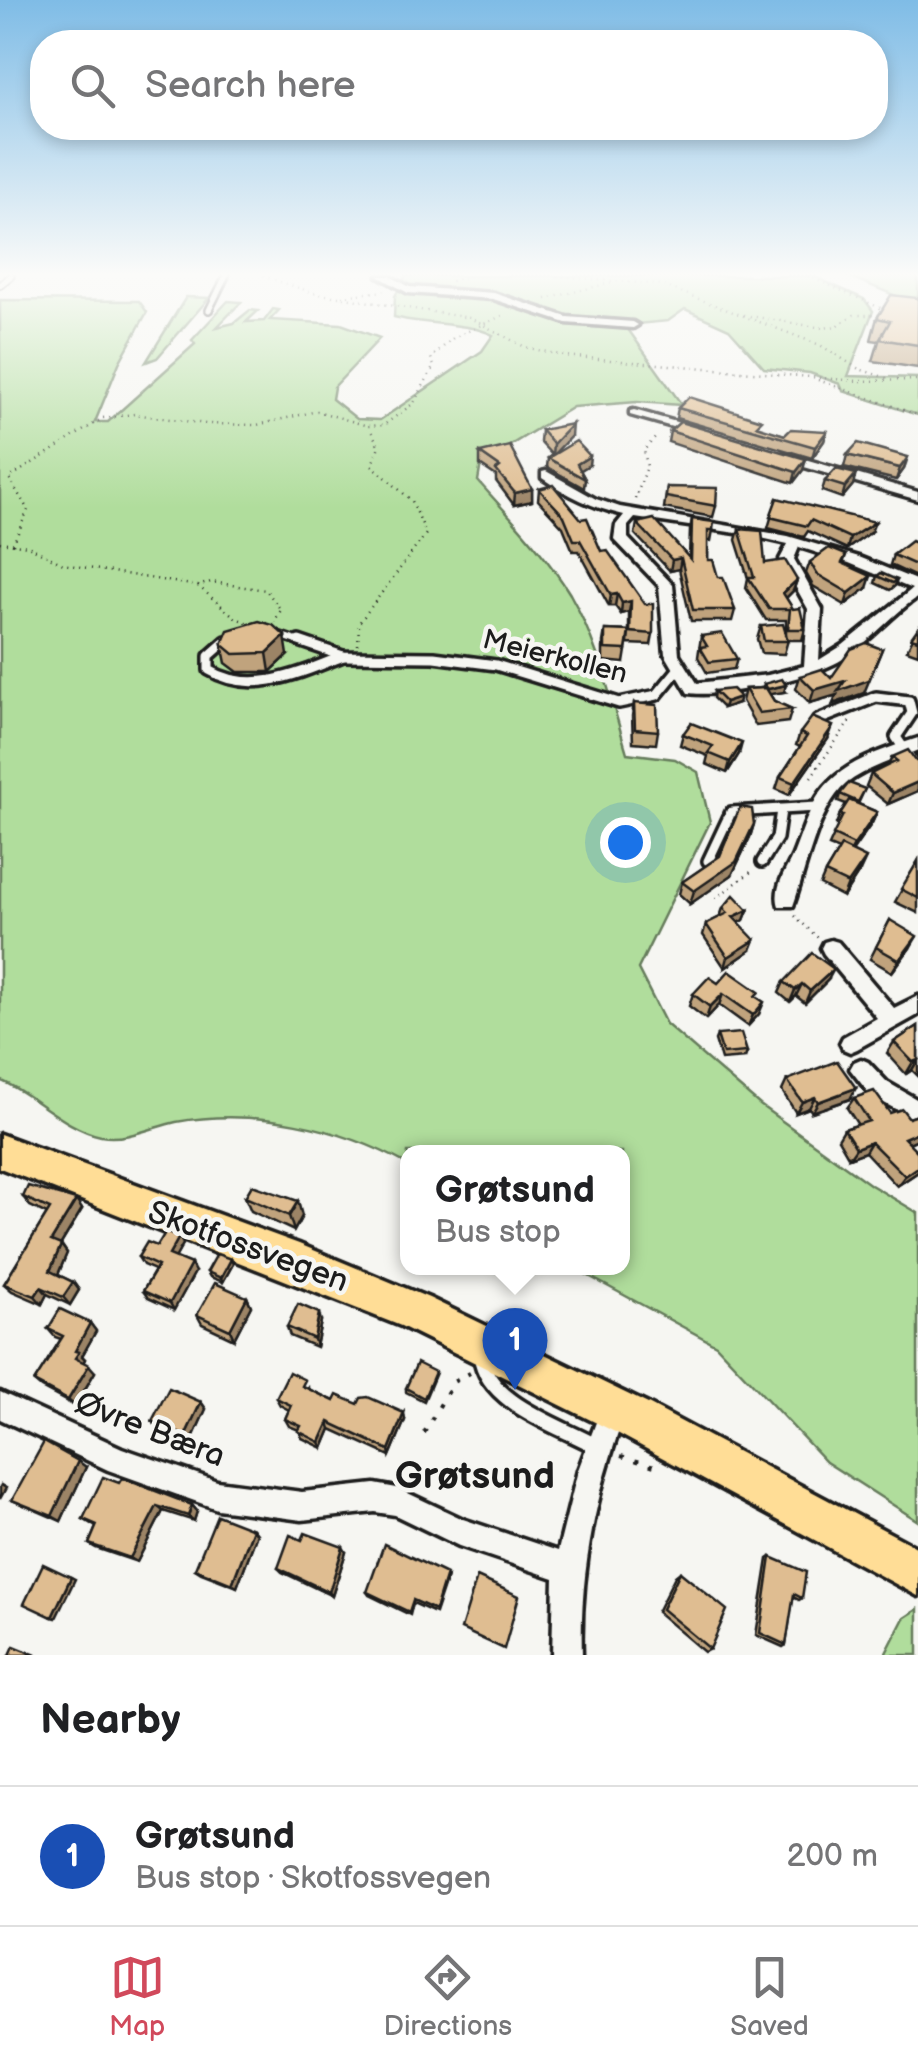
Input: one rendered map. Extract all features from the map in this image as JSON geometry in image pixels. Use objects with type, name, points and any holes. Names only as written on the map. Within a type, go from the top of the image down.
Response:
[{"type":"main road","name":"Skotfossvegen","points":[[0,1151],[343,1281],[605,1429],[918,1572]]},
{"type":"street","points":[[634,413],[713,436]]},
{"type":"street","points":[[769,452],[918,496]]},
{"type":"street","points":[[546,475],[582,498],[630,516],[741,530],[795,542],[918,589]]},
{"type":"street","points":[[630,516],[622,525],[622,539],[666,584],[670,642],[692,689],[812,670],[842,653],[886,612],[918,589]]},
{"type":"street","points":[[795,542],[787,560],[810,597],[817,622],[812,670]]},
{"type":"street","points":[[786,902],[788,884],[817,808],[840,778],[913,752]]},
{"type":"street","points":[[831,948],[890,1020]]},
{"type":"street","points":[[850,1043],[918,1005]]},
{"type":"street","points":[[861,1069],[879,1089],[918,1111]]},
{"type":"street","name":"Øvre Bæra","points":[[0,1405],[184,1486],[254,1502],[302,1506],[375,1498],[397,1502],[459,1532],[566,1568]]},
{"type":"street","points":[[567,1655],[566,1568],[605,1429]]},
{"type":"lane","name":"Meierkollen","points":[[258,631],[343,656]]},
{"type":"lane","name":"Meierkollen","points":[[244,632],[214,647],[207,663],[215,675],[238,681],[274,678],[343,656],[476,660],[620,702],[657,695],[680,667]]},
{"type":"lane","points":[[818,720],[890,694],[909,701],[912,712],[896,737],[913,752]]},
{"type":"lane","points":[[708,861],[723,821],[731,812],[817,808]]},
{"type":"lane","points":[[762,862],[776,838],[781,810]]},
{"type":"path","points":[[13,544],[28,510],[8,478],[103,418],[134,414],[206,424],[257,424],[317,412],[368,426],[384,425],[414,403],[434,366],[431,358],[436,353]]},
{"type":"path","points":[[552,353],[812,378],[918,380]]},
{"type":"path","points":[[833,353],[859,369],[892,380]]},
{"type":"path","points":[[812,378],[918,414]]},
{"type":"path","points":[[630,516],[646,468],[644,450],[670,424]]},
{"type":"path","points":[[357,656],[359,623],[426,534],[412,501],[372,465],[378,446],[368,426]]},
{"type":"path","points":[[0,542],[28,546],[63,564],[198,586],[211,582],[266,590],[281,610],[272,632],[236,618],[198,586]]},
{"type":"path","points":[[812,778],[859,704]]},
{"type":"path","points":[[716,898],[762,862]]},
{"type":"path","points":[[786,902],[804,927],[831,948]]},
{"type":"path","points":[[424,1433],[453,1382],[483,1361]]},
{"type":"green space","points":[[0,353],[124,353],[95,422],[108,422],[185,353],[366,353],[334,387],[332,399],[357,419],[380,420],[479,353],[645,353],[682,405],[637,402],[573,407],[481,463],[478,481],[570,594],[596,652],[627,753],[675,759],[698,772],[710,822],[638,969],[666,1024],[760,1105],[871,1185],[918,1213],[918,1521],[826,1462],[716,1345],[587,1275],[630,1275],[630,1145],[400,1145],[400,1160],[325,1131],[236,1117],[176,1122],[110,1137],[75,1126],[0,1080]]},
{"type":"green space","points":[[751,353],[857,353],[848,376],[918,378],[918,415],[843,391],[840,384],[810,373],[764,368]]},
{"type":"green space","points":[[918,1609],[918,1655],[885,1655],[904,1618]]},
{"type":"building","points":[[689,397],[762,420],[756,426],[785,435],[791,429],[827,431],[815,447],[678,408]]},
{"type":"building","points":[[680,422],[806,459],[796,472],[670,431]]},
{"type":"building","points":[[572,424],[553,444],[541,430]]},
{"type":"building","points":[[576,441],[590,456],[577,464],[585,479],[548,458]]},
{"type":"building","points":[[858,443],[908,457],[900,468],[847,455]]},
{"type":"building","points":[[510,446],[532,489],[515,493],[496,470],[500,467],[480,453]]},
{"type":"building","points":[[836,469],[856,474],[845,487],[825,481]]},
{"type":"building","points":[[553,485],[581,519],[587,518],[601,551],[607,550],[645,604],[653,604],[653,634],[630,632],[631,601],[622,603],[617,594],[611,595],[580,540],[574,540],[564,516],[539,489]]},
{"type":"building","points":[[667,487],[717,488],[716,506],[666,497]]},
{"type":"building","points":[[777,498],[875,522],[850,538],[811,520],[807,526],[770,517]]},
{"type":"building","points":[[654,519],[691,560],[692,519],[714,522],[713,530],[708,530],[708,560],[713,560],[718,577],[723,577],[735,610],[693,610],[681,558],[672,560],[637,523]]},
{"type":"building","points":[[739,529],[762,531],[765,563],[785,560],[797,580],[783,593],[793,609],[800,608],[805,629],[788,629],[790,609],[769,609],[748,577],[754,577]]},
{"type":"building","points":[[911,541],[918,544],[918,566],[893,555]]},
{"type":"building","points":[[829,548],[846,555],[842,563],[871,576],[849,593],[817,574],[810,562]]},
{"type":"building","points":[[881,573],[897,580],[893,583],[877,576]]},
{"type":"building","points":[[259,621],[273,625],[285,636],[267,653],[234,654],[222,644],[228,630]]},
{"type":"building","points":[[783,624],[788,641],[764,641],[761,626]]},
{"type":"building","points":[[605,630],[629,631],[626,650],[605,649]]},
{"type":"building","points":[[722,633],[737,659],[709,662],[700,647],[707,646],[701,636]]},
{"type":"building","points":[[866,643],[882,649],[869,680],[838,691],[845,681],[814,690],[800,676],[822,669],[831,678],[851,649]]},
{"type":"building","points":[[782,679],[786,685],[768,689],[764,684]]},
{"type":"building","points":[[766,688],[774,701],[792,709],[759,713],[745,689]]},
{"type":"building","points":[[732,689],[740,697],[725,702],[714,691]]},
{"type":"building","points":[[634,703],[657,705],[658,731],[635,729]]},
{"type":"building","points":[[812,717],[833,726],[794,783],[780,777],[807,736],[800,733]]},
{"type":"building","points":[[691,723],[742,743],[730,762],[708,753],[713,746],[683,734]]},
{"type":"building","points":[[908,750],[918,761],[918,782],[893,793],[871,774],[897,761],[892,757]]},
{"type":"building","points":[[849,783],[865,789],[858,802],[840,794]]},
{"type":"building","points":[[849,800],[877,812],[854,845],[833,835]]},
{"type":"building","points":[[740,807],[752,809],[754,824],[736,862],[694,891],[682,882],[720,856]]},
{"type":"building","points":[[841,846],[866,858],[848,884],[825,873]]},
{"type":"building","points":[[918,861],[918,898],[901,889]]},
{"type":"building","points":[[734,895],[748,910],[733,917],[755,940],[728,957],[706,924],[728,913],[723,908]]},
{"type":"building","points":[[890,920],[917,936],[899,960],[876,947]]},
{"type":"building","points":[[812,953],[834,969],[810,991],[802,984],[795,990],[784,982]]},
{"type":"building","points":[[729,971],[759,992],[755,996],[764,1002],[753,1015],[723,994],[710,1007],[693,994],[709,977],[718,983]]},
{"type":"building","points":[[918,1026],[918,1060],[913,1062],[894,1042]]},
{"type":"building","points":[[741,1033],[747,1052],[723,1054],[717,1035]]},
{"type":"building","points":[[837,1061],[856,1088],[818,1102],[815,1097],[802,1102],[787,1080]]},
{"type":"building","points":[[874,1091],[890,1113],[902,1109],[909,1118],[918,1115],[918,1132],[904,1138],[918,1152],[918,1167],[905,1176],[871,1142],[856,1148],[844,1129],[869,1121],[854,1098]]},
{"type":"building","points":[[252,1185],[298,1201],[289,1216],[245,1197]]},
{"type":"building","points":[[28,1186],[76,1200],[51,1241],[61,1245],[50,1271],[73,1282],[63,1297],[41,1287],[35,1296],[4,1284],[50,1209],[23,1197]]},
{"type":"building","points":[[166,1231],[179,1237],[169,1255],[191,1264],[170,1303],[143,1291],[158,1266],[138,1257],[147,1242],[157,1246]]},
{"type":"building","points":[[217,1254],[231,1259],[221,1278],[207,1272]]},
{"type":"building","points":[[215,1283],[247,1297],[230,1330],[197,1315]]},
{"type":"building","points":[[298,1304],[319,1313],[314,1339],[287,1327]]},
{"type":"building","points":[[60,1309],[90,1323],[75,1351],[79,1352],[75,1358],[89,1365],[68,1400],[34,1382],[63,1336],[48,1329]]},
{"type":"building","points":[[417,1363],[435,1372],[424,1398],[406,1388]]},
{"type":"building","points":[[289,1372],[305,1380],[302,1386],[334,1401],[337,1395],[358,1404],[361,1398],[368,1397],[404,1413],[389,1450],[329,1422],[320,1442],[298,1431],[301,1426],[285,1419],[291,1405],[276,1398]]},
{"type":"building","points":[[169,1388],[201,1402],[185,1436],[152,1421]]},
{"type":"building","points":[[44,1442],[78,1461],[52,1516],[12,1500]]},
{"type":"building","points":[[103,1477],[119,1483],[122,1478],[192,1505],[188,1516],[157,1506],[130,1558],[89,1544],[97,1525],[83,1519]]},
{"type":"building","points":[[217,1515],[253,1529],[232,1584],[195,1569]]},
{"type":"building","points":[[305,1533],[343,1547],[329,1592],[278,1568],[290,1535],[302,1540]]},
{"type":"building","points":[[384,1544],[446,1574],[435,1610],[413,1600],[409,1612],[367,1592]]},
{"type":"building","points":[[771,1557],[806,1572],[802,1598],[794,1594],[786,1645],[760,1633]]},
{"type":"building","points":[[43,1564],[71,1577],[52,1617],[24,1604]]},
{"type":"building","points":[[680,1572],[727,1610],[710,1649],[662,1609]]},
{"type":"building","points":[[477,1577],[519,1596],[504,1649],[461,1629]]},
{"type":"building","points":[[14,1646],[36,1655],[10,1655]]},
{"type":"place","name":"Grøtsund","points":[[515,1390]]},
{"type":"district","name":"Grøtsund","points":[[475,1476]]}]
